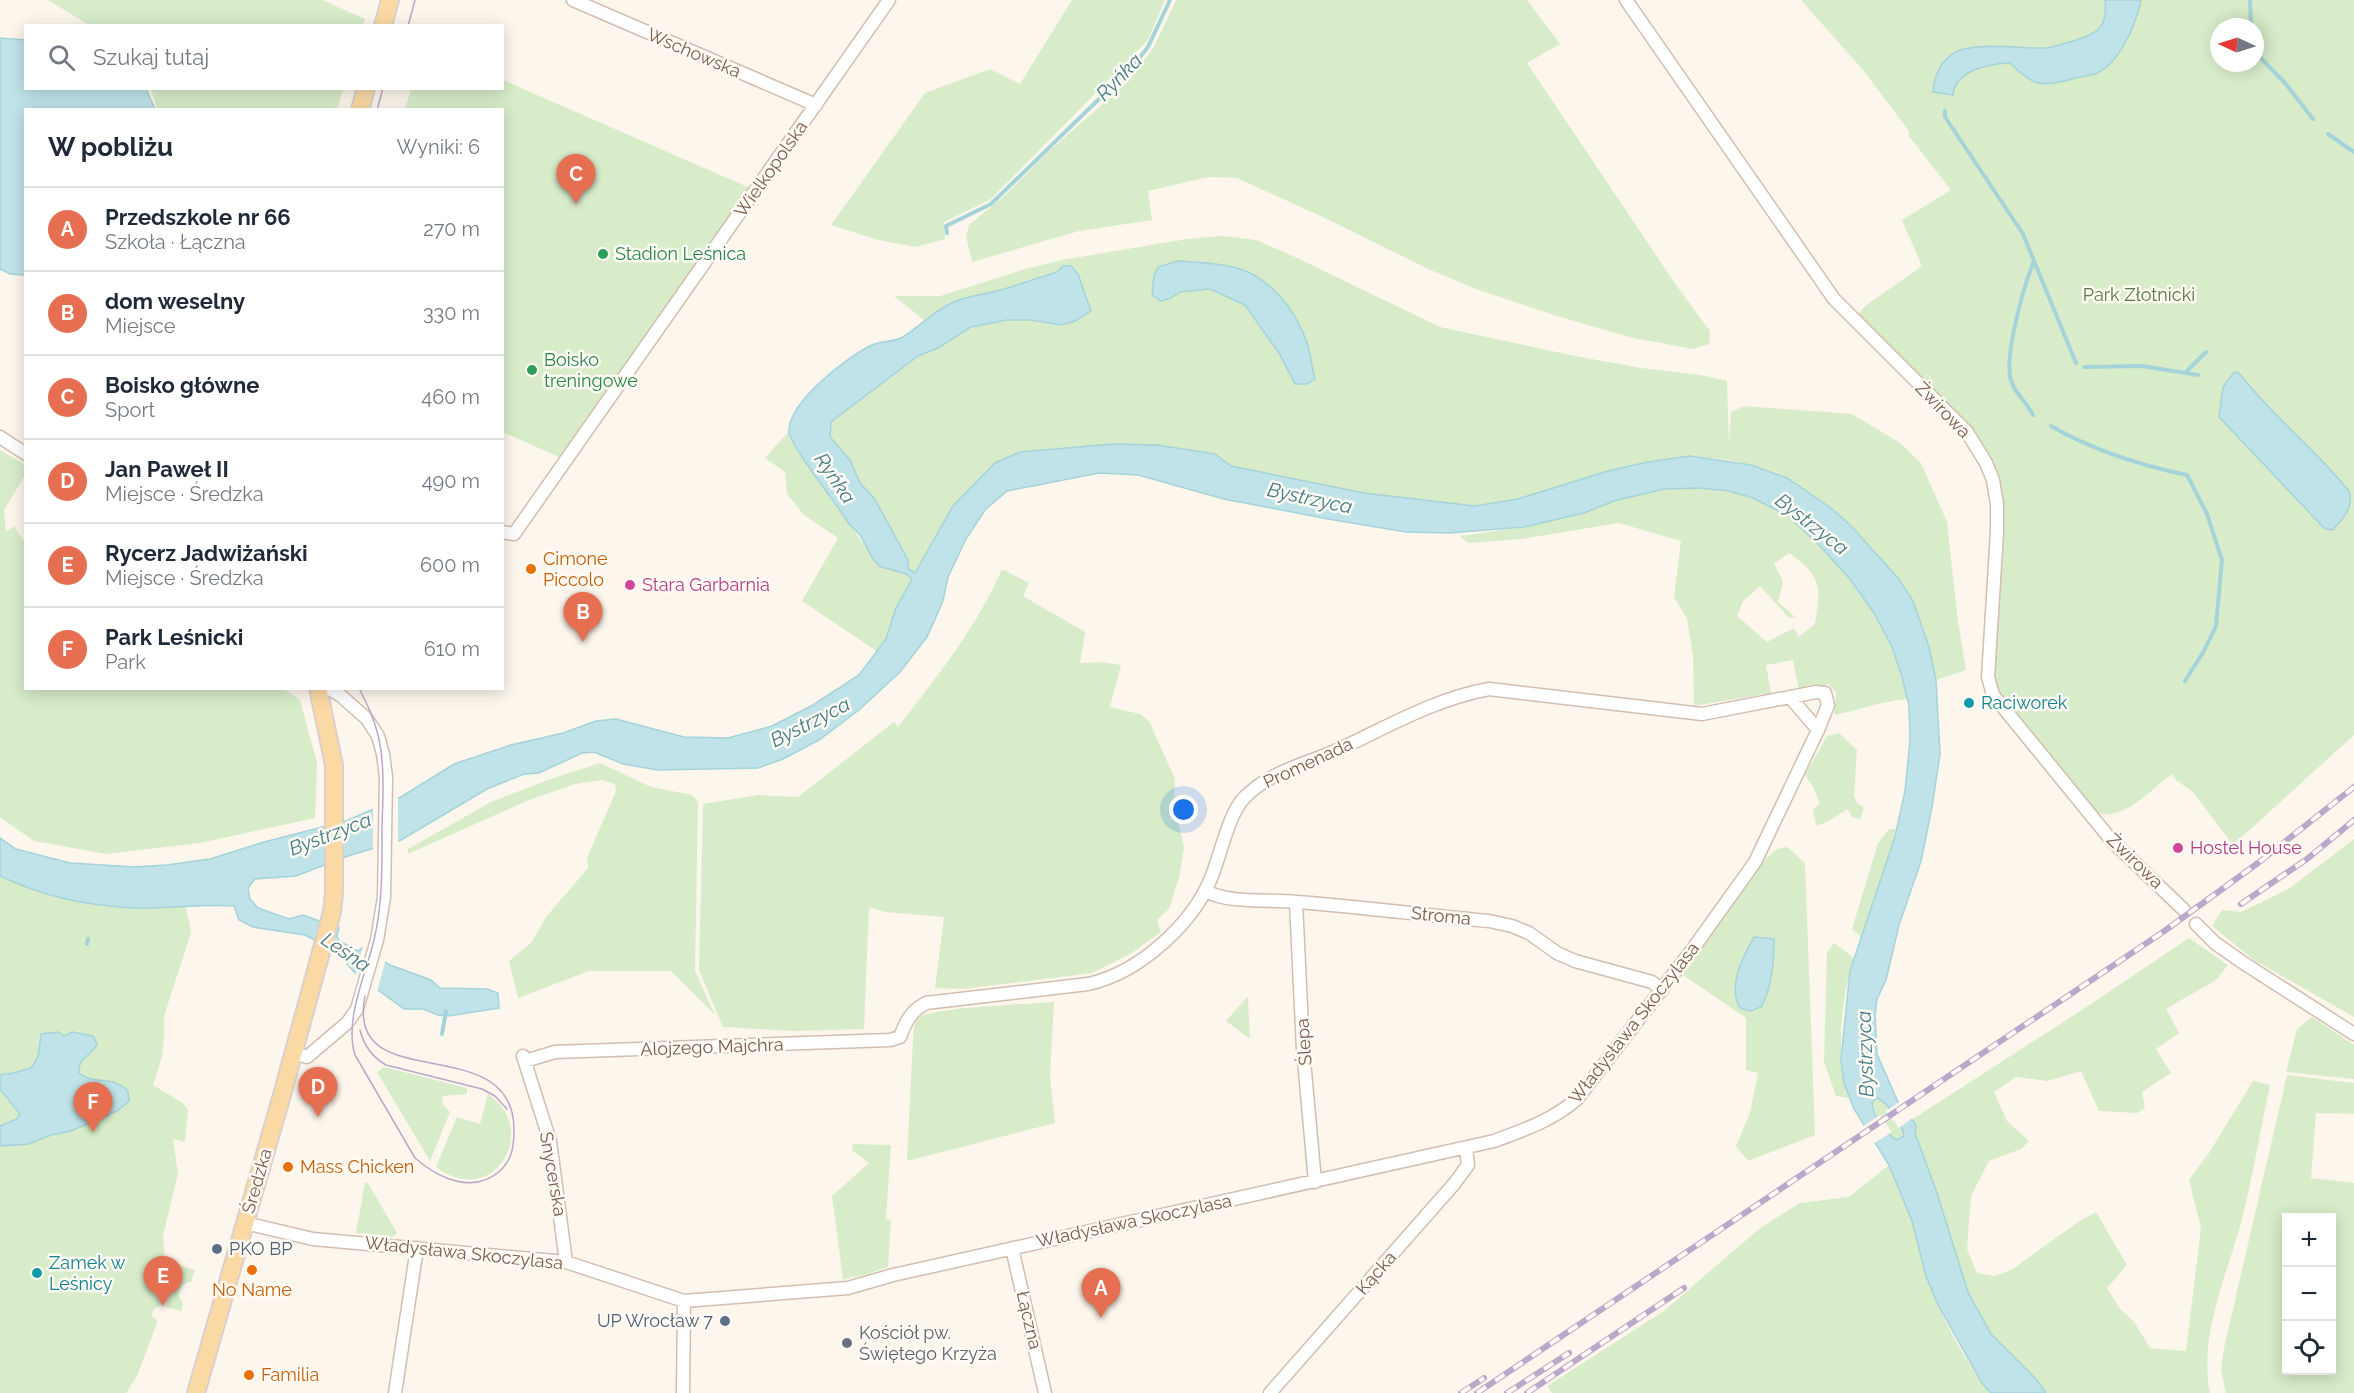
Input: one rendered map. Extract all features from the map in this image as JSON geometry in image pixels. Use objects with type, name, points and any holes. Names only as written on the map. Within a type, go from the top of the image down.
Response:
[{"type":"main road","points":[[384,24],[390,0]]},
{"type":"main road","points":[[361,108],[365,90]]},
{"type":"main road","name":"Średzka","points":[[196,1393],[245,1223],[301,1055],[317,969],[331,918],[334,894],[334,784],[330,738],[319,690]]},
{"type":"street","name":"Wschowska","points":[[573,0],[816,105]]},
{"type":"street","name":"Wielkopolska","points":[[504,532],[514,534],[889,0]]},
{"type":"street","name":"Żwirowa","points":[[1626,0],[1834,299],[1967,432],[1992,477],[1996,504],[1997,532],[1988,677],[1993,695],[2112,841],[2184,910]]},
{"type":"street","points":[[0,437],[24,453]]},
{"type":"street","name":"Promenada","points":[[900,1036],[907,1018],[926,1003],[1088,984],[1122,973],[1154,951],[1175,931],[1206,891],[1234,815],[1243,799],[1282,771],[1331,752],[1456,696],[1489,689],[1702,714],[1816,692],[1825,693],[1828,705],[1818,730]]},
{"type":"street","points":[[301,1055],[347,1023],[357,1009],[377,940],[385,879],[385,765],[378,736],[367,719],[340,694],[332,690]]},
{"type":"street","points":[[1790,697],[1818,730]]},
{"type":"street","name":"Władysława Skoczylasa","points":[[245,1223],[313,1239],[566,1262],[684,1301],[848,1288],[893,1275],[1012,1248],[1466,1148],[1525,1130],[1564,1110],[1577,1099],[1662,990],[1755,862],[1818,730]]},
{"type":"street","name":"Stroma","points":[[1206,891],[1214,896],[1233,899],[1296,902],[1489,921],[1512,926],[1529,933],[1557,953],[1575,961],[1652,982],[1662,990]]},
{"type":"street","name":"Ślepa","points":[[1296,902],[1303,1049],[1315,1182]]},
{"type":"street","points":[[2196,924],[2215,943],[2242,962],[2354,1034]]},
{"type":"street","name":"Alojzego Majchra","points":[[524,1057],[555,1052],[890,1040],[900,1036]]},
{"type":"street","name":"Snycerska","points":[[524,1057],[550,1141],[566,1262]]},
{"type":"street","name":"Kącka","points":[[1270,1393],[1454,1184],[1468,1165],[1466,1148]]},
{"type":"street","points":[[395,1393],[417,1248]]},
{"type":"street","name":"Łączna","points":[[1012,1248],[1045,1393]]},
{"type":"street","points":[[683,1393],[684,1301]]},
{"type":"green space","points":[[48,0],[322,0],[365,19],[364,24],[87,24]]},
{"type":"green space","points":[[1072,0],[1165,0],[1148,40],[991,199],[944,222],[945,239],[915,247],[878,240],[831,225],[925,93],[990,69],[1020,84]]},
{"type":"green space","points":[[1176,0],[1527,0],[1560,44],[1527,63],[1676,285],[1710,331],[1709,344],[1693,349],[1629,337],[1476,289],[1426,268],[1237,178],[1212,177],[1148,191],[1152,220],[1079,231],[972,262],[966,236],[969,225],[1003,197],[1049,151],[1128,82],[1154,47]]},
{"type":"green space","name":"Park Złotnicki","points":[[1801,0],[2354,0],[2354,735],[2233,845],[2193,792],[2176,780],[2172,774],[2126,809],[2105,814],[2094,812],[2003,699],[1995,680],[1994,669],[2003,508],[1999,481],[1991,458],[1967,423],[1857,316],[1865,306],[1922,266],[1902,220],[1951,190],[1909,136],[1909,131],[1863,70]]},
{"type":"green space","name":"Stadion Leśnica","points":[[504,80],[750,188],[561,458],[504,432],[504,108],[406,108],[411,90],[504,90]]},
{"type":"green space","points":[[152,90],[343,90],[338,108],[157,108]]},
{"type":"green space","points":[[1223,236],[1256,240],[1440,327],[1570,355],[1727,381],[1729,446],[1731,412],[1744,406],[1852,414],[1900,443],[1921,463],[1947,522],[1958,622],[1966,670],[1936,680],[1929,647],[1913,602],[1899,579],[1851,526],[1787,478],[1729,460],[1690,456],[1608,471],[1518,499],[1475,506],[1364,493],[1298,481],[1231,466],[1157,445],[1113,444],[1020,452],[995,463],[953,506],[915,573],[908,568],[908,560],[874,498],[860,483],[850,460],[830,437],[831,422],[918,356],[938,348],[971,327],[1007,320],[1030,320],[1046,324],[1063,266],[1057,271],[999,291],[956,301],[924,320],[894,296],[940,296],[1062,260],[1187,239]],"holes":[[[1178,261],[1234,267],[1307,384],[1295,384],[1279,353],[1245,305],[1210,289],[1180,292],[1154,287],[1154,276]]]},
{"type":"green space","points":[[789,431],[800,454],[879,566],[906,574],[912,579],[896,608],[886,639],[878,652],[802,601],[838,538],[804,515],[787,494],[785,472],[765,458]]},
{"type":"green space","points":[[0,450],[24,464],[24,477],[4,510],[6,532],[14,526],[24,541],[24,690],[285,690],[300,700],[317,763],[315,818],[200,843],[106,854],[34,841],[0,817]]},
{"type":"green space","points":[[1698,488],[1726,491],[1752,498],[1774,508],[1815,540],[1851,581],[1880,625],[1896,659],[1907,699],[1834,715],[1836,693],[1828,683],[1828,685],[1799,690],[1793,660],[1766,665],[1771,693],[1694,706],[1693,656],[1687,619],[1674,597],[1681,541],[1619,523],[1521,539],[1468,543],[1460,536],[1524,527],[1584,513],[1614,501],[1664,489]],"holes":[[[1789,553],[1800,561],[1817,583],[1818,601],[1815,624],[1799,637],[1794,628],[1767,642],[1737,616],[1743,601],[1760,586],[1789,618],[1795,617],[1778,602],[1783,581],[1774,564]]]},
{"type":"green space","points":[[1002,569],[1029,583],[1023,596],[1085,632],[1080,663],[1100,662],[1121,665],[1110,707],[1140,714],[1149,721],[1175,779],[1174,803],[1184,848],[1179,877],[1169,909],[1157,920],[1161,932],[1132,953],[1092,973],[963,989],[935,988],[944,917],[885,912],[869,907],[864,1029],[794,1031],[723,1027],[699,970],[703,804],[758,795],[798,797],[894,722],[898,727],[968,632]]},
{"type":"green space","points":[[1839,733],[1857,750],[1854,796],[1857,803],[1864,808],[1860,819],[1852,817],[1848,809],[1823,824],[1816,825],[1813,809],[1820,804],[1805,775],[1827,736]]},
{"type":"green space","points":[[600,763],[651,787],[692,795],[698,802],[695,971],[715,1015],[671,971],[589,971],[518,998],[509,961],[532,942],[546,917],[588,868],[587,858],[616,791],[615,784],[602,780],[575,784],[529,800],[408,854],[408,849],[491,802]]},
{"type":"green space","points":[[1889,829],[1896,829],[1895,837],[1861,937],[1852,929],[1878,843]]},
{"type":"green space","points":[[2354,839],[2354,1017],[2254,960],[2212,926],[2222,910],[2241,912],[2290,888]]},
{"type":"green space","points":[[1787,847],[1805,863],[1815,1135],[1748,1161],[1736,1146],[1750,1113],[1758,1073],[1746,1070],[1746,1018],[1683,975],[1766,858],[1777,849]]},
{"type":"green space","points":[[0,876],[46,894],[91,904],[186,907],[191,933],[164,1016],[162,1057],[153,1085],[183,1103],[188,1110],[185,1142],[173,1139],[178,1174],[163,1236],[165,1259],[177,1263],[164,1303],[155,1308],[151,1315],[157,1323],[137,1376],[126,1393],[0,1393]]},
{"type":"green space","points":[[2189,938],[2228,965],[2216,980],[2166,1009],[2179,1033],[2156,1049],[2171,1073],[2142,1092],[2145,1108],[2137,1113],[2099,1111],[2081,1071],[2048,1081],[2016,1077],[1994,1092],[2007,1121],[2029,1141],[2021,1149],[1989,1161],[1971,1196],[1967,1249],[1977,1273],[1995,1276],[2013,1269],[2078,1222],[2096,1212],[2127,1265],[2107,1288],[2120,1309],[2134,1322],[2150,1348],[2186,1351],[2201,1228],[2189,1180],[2209,1153],[2253,1081],[2270,1085],[2244,1211],[2212,1323],[2207,1370],[2210,1393],[2046,1393],[2036,1379],[1991,1334],[1968,1292],[1936,1190],[1915,1133],[1916,1125],[1913,1119]]},
{"type":"green space","points":[[1834,943],[1854,958],[1849,974],[1841,1028],[1842,1065],[1849,1098],[1836,1096],[1824,1062],[1827,953]]},
{"type":"green space","points":[[1247,997],[1248,999],[1250,1039],[1226,1021]]},
{"type":"green space","points":[[1054,1002],[1050,1076],[1055,1123],[907,1161],[913,1039],[914,1027],[918,1019],[944,1011],[984,1006]]},
{"type":"green space","points":[[2312,1017],[2354,1045],[2354,1079],[2286,1072],[2297,1029]]},
{"type":"green space","points":[[384,1067],[467,1088],[467,1094],[442,1096],[443,1105],[450,1112],[430,1161],[377,1072]]},
{"type":"green space","points":[[2287,1075],[2354,1083],[2354,1114],[2316,1113],[2311,1178],[2354,1183],[2354,1393],[2226,1393],[2221,1370],[2224,1348]]},
{"type":"green space","points":[[488,1094],[504,1110],[511,1127],[510,1145],[503,1160],[491,1173],[475,1179],[457,1178],[436,1167],[457,1117],[480,1124]]},
{"type":"green space","points":[[1877,1098],[1894,1114],[1904,1136],[1897,1140],[1880,1124],[1874,1113],[1872,1102]]},
{"type":"green space","points":[[853,1144],[891,1145],[886,1219],[891,1220],[888,1267],[843,1279],[832,1196],[869,1163],[852,1150]]},
{"type":"green space","points":[[1889,1165],[1914,1227],[1924,1268],[1937,1304],[1963,1353],[1991,1393],[1552,1393],[1547,1386],[1664,1311],[1760,1228],[1800,1203],[1849,1197]]},
{"type":"green space","points":[[365,1182],[368,1183],[397,1233],[392,1237],[356,1233]]},
{"type":"green space","points":[[179,1265],[195,1270],[191,1282],[180,1289],[179,1297],[183,1304],[181,1311],[166,1307]]},
{"type":"water","points":[[2105,0],[2141,0],[2131,31],[2119,53],[2104,69],[2095,74],[2045,84],[2032,81],[2010,63],[1983,67],[1966,74],[1955,86],[1953,95],[1933,92],[1940,68],[1952,54],[1966,48],[1988,46],[2046,48],[2082,38],[2100,28],[2105,17]]},
{"type":"water","points":[[0,38],[24,40],[24,90],[146,90],[155,108],[24,108],[24,275],[10,274],[0,269]]},
{"type":"water","points":[[1178,261],[1233,267],[1246,271],[1269,286],[1296,318],[1308,348],[1315,379],[1307,384],[1295,384],[1279,353],[1245,305],[1210,289],[1180,292],[1161,301],[1152,295],[1154,276],[1158,267]]},
{"type":"water","points":[[1063,266],[1071,266],[1078,274],[1091,311],[1075,321],[1061,325],[1030,320],[1007,320],[971,327],[938,348],[918,356],[831,422],[830,437],[850,460],[860,483],[874,498],[908,560],[908,568],[915,573],[953,506],[995,463],[1020,452],[1113,444],[1157,445],[1215,454],[1231,466],[1364,493],[1475,506],[1518,499],[1608,471],[1648,462],[1690,456],[1751,465],[1787,478],[1831,508],[1851,526],[1899,579],[1913,601],[1929,647],[1936,680],[1940,754],[1921,861],[1899,925],[1886,980],[1877,999],[1875,1015],[1877,1054],[1898,1102],[1916,1125],[1915,1133],[1936,1190],[1968,1292],[1991,1334],[2036,1379],[2046,1393],[1991,1393],[1982,1383],[1938,1305],[1926,1276],[1912,1221],[1889,1165],[1854,1109],[1844,1083],[1841,1059],[1850,971],[1895,837],[1905,791],[1910,740],[1909,706],[1892,647],[1874,613],[1850,579],[1821,547],[1788,516],[1753,498],[1729,491],[1698,488],[1664,489],[1614,501],[1584,513],[1524,527],[1449,533],[1406,532],[1328,519],[1224,499],[1138,475],[1099,473],[1007,491],[985,510],[966,539],[948,577],[943,601],[927,637],[900,672],[859,710],[819,740],[783,759],[758,768],[658,770],[623,764],[594,752],[582,753],[539,773],[524,774],[487,789],[401,840],[348,856],[296,876],[255,879],[248,888],[250,899],[258,908],[289,919],[303,915],[339,928],[337,936],[339,941],[358,951],[362,948],[390,965],[431,980],[440,988],[487,989],[498,993],[499,1008],[448,1016],[423,1009],[404,1009],[355,973],[335,950],[305,935],[253,927],[239,920],[234,906],[133,908],[98,905],[48,895],[0,876],[0,838],[16,849],[70,863],[134,867],[210,859],[264,842],[346,821],[401,797],[454,764],[511,745],[563,733],[596,721],[616,719],[684,737],[728,738],[772,726],[813,705],[859,675],[886,639],[896,608],[912,579],[906,574],[879,566],[873,559],[860,535],[849,524],[806,463],[789,432],[791,420],[808,395],[821,382],[861,351],[872,345],[903,337],[935,313],[961,299],[1004,289],[1057,272]],"holes":[[[1877,1098],[1894,1114],[1904,1136],[1897,1140],[1884,1129],[1874,1113],[1872,1102]]]},
{"type":"water","points":[[2234,372],[2239,373],[2265,404],[2349,491],[2349,508],[2333,530],[2325,529],[2219,417],[2223,387]]},
{"type":"water","points":[[1754,937],[1774,939],[1774,947],[1772,974],[1765,1000],[1761,1007],[1751,1011],[1740,1008],[1735,990],[1738,971]]},
{"type":"water","points":[[58,1032],[64,1036],[72,1032],[93,1036],[97,1044],[92,1052],[82,1060],[79,1073],[91,1079],[109,1081],[121,1086],[128,1091],[129,1101],[117,1111],[71,1131],[51,1135],[29,1144],[0,1146],[0,1126],[17,1119],[20,1114],[0,1089],[0,1076],[31,1068],[38,1057],[41,1034]]},
{"type":"pier","points":[[398,795],[398,844],[373,851],[373,806]]},
{"type":"pier","points":[[363,946],[386,959],[377,992],[355,977]]},
{"type":"pier","points":[[1901,1101],[1914,1117],[1899,1128],[1886,1111]]},
{"type":"pier","points":[[1880,1115],[1892,1132],[1873,1144],[1862,1127]]},
{"type":"waterway","name":"Ryńka","points":[[947,233],[946,226],[991,204],[1133,66],[1148,47],[1170,0]]},
{"type":"waterway","points":[[2250,0],[2251,18]]},
{"type":"waterway","points":[[2264,61],[2285,83],[2313,119]]},
{"type":"waterway","points":[[1945,111],[1945,117],[2023,234],[2034,261],[2025,285],[2009,364],[2013,386],[2033,415]]},
{"type":"waterway","points":[[2328,134],[2354,152]]},
{"type":"waterway","points":[[2034,261],[2076,363]]},
{"type":"waterway","points":[[2186,372],[2206,352]]},
{"type":"waterway","points":[[2084,367],[2142,366],[2198,375]]},
{"type":"waterway","points":[[2051,426],[2084,443],[2117,456],[2187,475],[2207,514],[2222,560],[2216,626],[2204,651],[2185,681]]},
{"type":"waterway","points":[[87,944],[88,939]]},
{"type":"waterway","points":[[442,1034],[446,1011]]},
{"type":"tram line","points":[[409,24],[415,0]]},
{"type":"tram line","points":[[378,108],[382,90]]},
{"type":"tram line","points":[[360,690],[378,735],[382,757],[383,792],[379,912],[374,940],[354,1012],[352,1041],[355,1055],[415,1158],[424,1166],[446,1178],[457,1181],[480,1182],[491,1178],[505,1165],[514,1140],[514,1128],[506,1098],[487,1080],[460,1069],[402,1057],[379,1046],[365,1027],[365,996]]},
{"type":"tram line","points":[[360,1030],[369,1050],[386,1065],[482,1089],[495,1096],[507,1109]]},
{"type":"railway","points":[[1477,1393],[2163,932],[2258,863],[2354,787]]},
{"type":"railway","points":[[2241,904],[2307,859],[2354,820]]},
{"type":"railway","points":[[1527,1393],[1684,1288]]},
{"type":"railway","points":[[1507,1393],[1569,1353]]},
{"type":"railway","points":[[1461,1393],[1484,1378]]},
{"type":"place","name":"Boisko główne","points":[[576,204]]},
{"type":"place","name":"Stadion Leśnica","points":[[603,254]]},
{"type":"place","name":"Boisko treningowe","points":[[532,370]]},
{"type":"place","name":"Cimone Piccolo","points":[[531,569]]},
{"type":"place","name":"Stara Garbarnia","points":[[630,585]]},
{"type":"place","name":"dom weselny","points":[[583,642]]},
{"type":"place","name":"Raciworek","points":[[1969,703]]},
{"type":"place","name":"Hostel House","points":[[2178,848]]},
{"type":"place","name":"Jan Paweł II","points":[[318,1117]]},
{"type":"place","name":"Park Leśnicki","points":[[93,1132]]},
{"type":"place","name":"Mass Chicken","points":[[288,1167]]},
{"type":"place","name":"PKO BP","points":[[217,1249]]},
{"type":"place","name":"No Name","points":[[252,1270]]},
{"type":"place","name":"Zamek w Leśnicy","points":[[37,1273]]},
{"type":"place","name":"Rycerz Jadwiżański","points":[[163,1306]]},
{"type":"place","name":"Przedszkole nr 66","points":[[1101,1318]]},
{"type":"place","name":"UP Wrocław 7","points":[[725,1321]]},
{"type":"place","name":"Kościół pw. Świętego Krzyża","points":[[847,1343]]},
{"type":"place","name":"Familia","points":[[249,1375]]},
{"type":"water label","name":"Bystrzyca","points":[[1310,498]]},
{"type":"water label","name":"Bystrzyca","points":[[1812,524]]},
{"type":"water label","name":"Bystrzyca","points":[[810,722]]},
{"type":"water label","name":"Bystrzyca","points":[[330,834]]},
{"type":"water label","name":"Leśna","points":[[346,952]]},
{"type":"water label","name":"Bystrzyca","points":[[1865,1054]]}]
